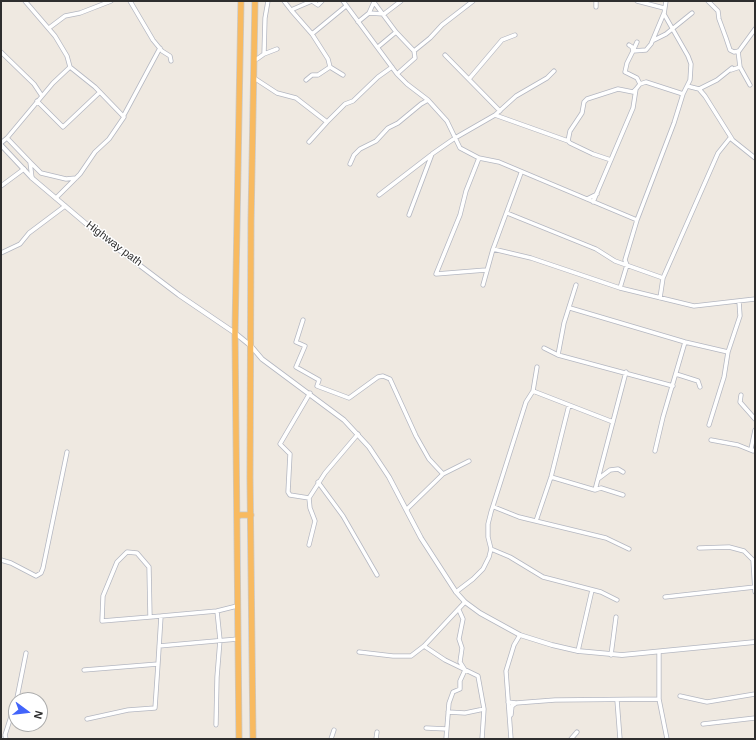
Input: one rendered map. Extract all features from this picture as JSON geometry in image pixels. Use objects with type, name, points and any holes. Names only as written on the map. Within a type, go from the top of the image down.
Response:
[{"type":"highway","points":[[239,739],[236,333],[241,1]]},
{"type":"highway","points":[[253,739],[251,346],[255,1]]},
{"type":"highway","points":[[237,517],[240,515],[251,515]]},
{"type":"street","points":[[25,1],[49,28],[65,52],[70,67],[100,92],[124,115]]},
{"type":"street","points":[[49,28],[65,16],[80,13],[111,1]]},
{"type":"street","points":[[130,1],[160,48],[170,56],[171,61]]},
{"type":"street","points":[[264,54],[265,18],[268,1]]},
{"type":"street","points":[[284,1],[312,34],[328,59],[330,67],[343,75]]},
{"type":"street","points":[[291,10],[312,1],[318,4],[322,1]]},
{"type":"street","points":[[343,1],[397,74],[407,84],[428,100],[447,121],[460,148],[479,158],[499,162],[521,173],[637,220]]},
{"type":"street","points":[[369,13],[384,14],[400,1]]},
{"type":"street","points":[[414,51],[430,38],[442,25],[473,1]]},
{"type":"street","points":[[596,1],[596,7]]},
{"type":"street","points":[[620,288],[627,265],[625,260],[637,220],[674,123],[683,94],[690,80],[691,64],[664,11],[637,1]]},
{"type":"street","points":[[633,51],[646,50],[653,41],[666,1]]},
{"type":"street","points":[[708,1],[718,11],[719,19],[730,50],[734,52],[738,51]]},
{"type":"street","points":[[358,22],[369,13],[373,2],[384,14],[396,32],[414,51],[415,58],[397,74]]},
{"type":"street","points":[[312,34],[346,6]]},
{"type":"street","points":[[653,41],[666,34],[692,13]]},
{"type":"street","points":[[750,85],[740,67],[738,51],[755,29]]},
{"type":"street","points":[[378,47],[396,32]]},
{"type":"street","points":[[469,79],[502,40],[515,35]]},
{"type":"street","points":[[637,42],[625,72],[637,78],[640,84]]},
{"type":"street","points":[[629,45],[632,47],[633,51]]},
{"type":"street","points":[[56,198],[63,194],[80,174],[95,152],[109,138],[124,115],[160,48]]},
{"type":"street","points":[[254,59],[277,49]]},
{"type":"street","points":[[1,52],[34,84],[42,96]]},
{"type":"street","points":[[445,55],[500,111]]},
{"type":"street","points":[[1,144],[53,83],[70,67]]},
{"type":"street","points":[[306,80],[330,67]]},
{"type":"street","points":[[309,142],[345,104],[353,101],[378,77],[392,67]]},
{"type":"street","points":[[699,89],[731,69],[740,67]]},
{"type":"street","points":[[379,195],[432,154],[455,138],[495,115],[516,96],[547,78],[554,71]]},
{"type":"street","points":[[254,78],[277,93],[296,98],[327,122]]},
{"type":"street","points":[[568,141],[570,131],[582,113],[586,99],[618,89],[633,92],[640,84],[653,83],[683,94]]},
{"type":"street","points":[[687,86],[699,89],[713,107],[732,139],[755,158]]},
{"type":"street","points":[[594,202],[633,108],[636,89]]},
{"type":"street","points":[[37,101],[63,127],[100,92]]},
{"type":"street","points":[[350,164],[354,155],[360,150],[376,141],[388,128],[398,123],[428,100]]},
{"type":"street","points":[[495,115],[568,141],[593,154],[611,160]]},
{"type":"street","points":[[7,138],[41,173],[66,179],[76,178]]},
{"type":"street","points":[[660,298],[663,278],[718,153],[729,138],[732,139]]},
{"type":"street","name":"Highway path","points":[[1,144],[32,178],[97,233],[180,295],[236,333],[251,346],[262,359],[310,393],[344,420],[369,447],[389,477],[421,538],[456,592],[465,602],[486,616],[520,635],[552,645],[578,651],[611,655],[659,653],[755,642]]},
{"type":"street","points":[[409,215],[432,154]]},
{"type":"street","points":[[479,158],[466,191],[460,215],[436,274],[486,270]]},
{"type":"street","points":[[30,162],[32,178]]},
{"type":"street","points":[[1,186],[24,169]]},
{"type":"street","points":[[483,285],[492,249],[521,173]]},
{"type":"street","points":[[587,199],[597,194]]},
{"type":"street","points":[[1,253],[20,244],[29,233],[66,206]]},
{"type":"street","points":[[507,213],[596,249],[615,261],[663,278]]},
{"type":"street","points":[[492,249],[531,258],[620,288],[694,306],[755,299]]},
{"type":"street","points":[[558,355],[564,323],[570,308],[576,285]]},
{"type":"street","points":[[709,425],[724,377],[728,352],[740,316],[739,302]]},
{"type":"street","points":[[570,308],[685,342],[728,352]]},
{"type":"street","points":[[303,320],[296,342],[305,346],[296,367],[319,380],[317,386],[349,398],[378,377],[383,376],[390,379],[416,436],[429,458],[443,474]]},
{"type":"street","points":[[655,451],[685,342]]},
{"type":"street","points":[[544,348],[558,355],[626,372],[673,386]]},
{"type":"street","points":[[456,592],[483,569],[491,549],[488,537],[488,524],[526,402],[533,391],[537,367]]},
{"type":"street","points":[[595,490],[626,372]]},
{"type":"street","points":[[676,374],[698,381],[700,387]]},
{"type":"street","points":[[533,391],[613,422]]},
{"type":"street","points":[[309,498],[290,495],[288,492],[290,454],[280,444],[310,393]]},
{"type":"street","points":[[741,395],[740,402],[755,419]]},
{"type":"street","points":[[536,521],[551,476],[569,404]]},
{"type":"street","points":[[754,451],[751,449],[755,430]]},
{"type":"street","points":[[309,545],[315,521],[309,498],[318,482],[358,434]]},
{"type":"street","points":[[711,440],[735,444],[754,451]]},
{"type":"street","points":[[1,560],[11,563],[36,576],[40,573],[43,568],[52,517],[67,452]]},
{"type":"street","points":[[407,509],[443,474],[469,461]]},
{"type":"street","points":[[598,479],[610,470],[618,469],[623,472]]},
{"type":"street","points":[[551,476],[595,490],[601,488],[623,495]]},
{"type":"street","points":[[318,482],[343,516],[377,575]]},
{"type":"street","points":[[494,508],[536,521],[606,538],[629,549]]},
{"type":"street","points":[[699,548],[729,546],[744,551],[753,560],[755,592]]},
{"type":"street","points":[[491,549],[510,557],[543,577],[606,594],[617,600]]},
{"type":"street","points":[[150,617],[149,567],[137,553],[127,552],[118,562],[103,596],[102,621],[150,617],[217,611],[237,606]]},
{"type":"street","points":[[665,597],[754,587]]},
{"type":"street","points":[[578,651],[592,590]]},
{"type":"street","points":[[359,652],[403,657],[411,656],[424,646],[465,602]]},
{"type":"street","points":[[459,610],[462,619],[459,639],[462,648],[460,662],[465,670]]},
{"type":"street","points":[[216,725],[217,677],[220,640],[217,611]]},
{"type":"street","points":[[87,719],[128,710],[155,708],[160,616]]},
{"type":"street","points":[[611,655],[616,617]]},
{"type":"street","points":[[511,739],[506,671],[514,645],[520,635]]},
{"type":"street","points":[[159,646],[238,639]]},
{"type":"street","points":[[424,646],[436,656],[478,676],[484,709],[482,739]]},
{"type":"street","points":[[6,739],[5,735],[17,698],[26,653]]},
{"type":"street","points":[[659,653],[659,699],[667,739]]},
{"type":"street","points":[[84,670],[158,664]]},
{"type":"street","points":[[446,739],[448,712],[453,692],[460,689],[460,682],[465,670]]},
{"type":"street","points":[[680,696],[707,702],[755,694]]},
{"type":"street","points":[[508,702],[659,699]]},
{"type":"street","points":[[617,700],[620,739]]},
{"type":"street","points":[[510,733],[512,706],[516,703]]},
{"type":"street","points":[[448,712],[465,713],[484,709]]},
{"type":"street","points":[[703,724],[755,718]]},
{"type":"street","points":[[426,728],[447,729]]},
{"type":"street","points":[[331,739],[334,730]]},
{"type":"street","points":[[376,739],[377,732]]},
{"type":"street","points":[[571,739],[577,732]]}]
